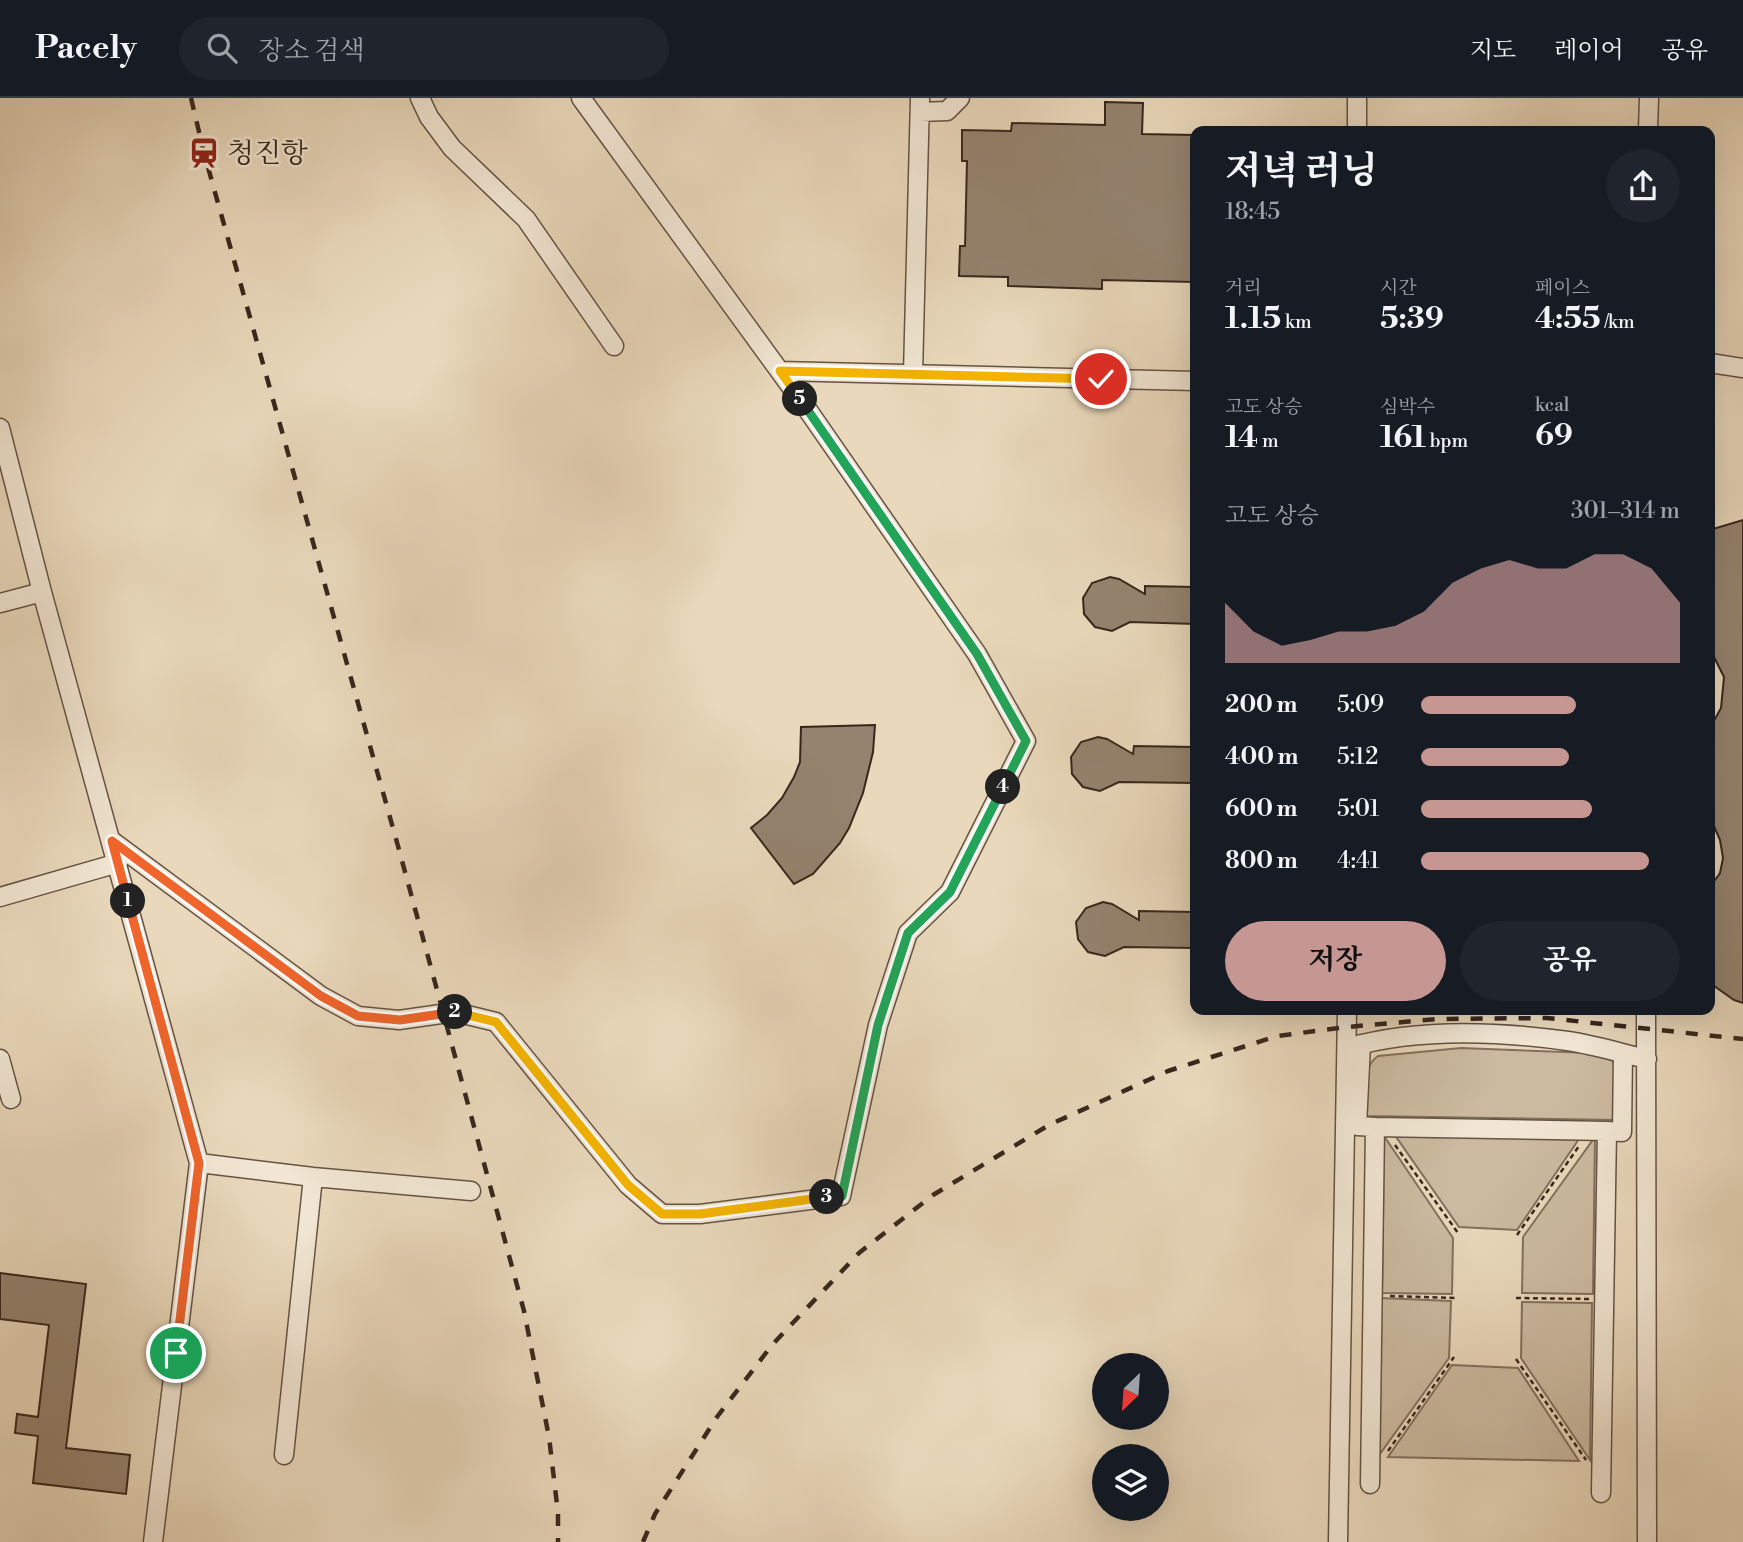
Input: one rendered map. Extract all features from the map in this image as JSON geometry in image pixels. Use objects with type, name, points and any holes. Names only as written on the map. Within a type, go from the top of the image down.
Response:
[{"type":"street","points":[[420,98],[429,117],[452,148],[526,219],[614,346]]},
{"type":"street","points":[[112,841],[321,996],[358,1016],[400,1020],[455,1012],[496,1022],[628,1185],[662,1214],[700,1214],[842,1196],[878,1025],[908,933],[950,892],[1026,741],[977,654],[780,371],[581,98]]},
{"type":"street","points":[[914,374],[920,105],[947,111],[960,98]]},
{"type":"street","points":[[1357,98],[1357,126]]},
{"type":"street","points":[[1648,126],[1649,98]]},
{"type":"street","points":[[1715,364],[1743,368]]},
{"type":"street","points":[[780,371],[1190,381]]},
{"type":"street","points":[[0,428],[42,592],[199,1163],[153,1542]]},
{"type":"street","points":[[0,603],[42,592]]},
{"type":"street","points":[[0,897],[118,863]]},
{"type":"street","points":[[1348,1015],[1354,1046],[1357,1126],[1622,1132],[1623,1054]]},
{"type":"street","points":[[1646,1015],[1647,1542]]},
{"type":"street","points":[[1354,1046],[1373,1041],[1448,1034],[1511,1035],[1569,1041],[1647,1059]]},
{"type":"street","points":[[1338,1542],[1354,1046]]},
{"type":"street","points":[[0,1059],[11,1100]]},
{"type":"street","points":[[1370,1484],[1378,1127]]},
{"type":"street","points":[[1599,1130],[1604,1299],[1601,1493]]},
{"type":"street","points":[[199,1163],[313,1177],[471,1191]]},
{"type":"street","points":[[284,1455],[313,1177]]},
{"type":"path","points":[[1378,1127],[1458,1233]]},
{"type":"path","points":[[1517,1236],[1599,1130]]},
{"type":"path","points":[[1373,1295],[1456,1298]]},
{"type":"path","points":[[1516,1298],[1604,1299]]},
{"type":"path","points":[[1385,1455],[1454,1357]]},
{"type":"path","points":[[1516,1359],[1586,1461]]},
{"type":"shaded area","points":[[1461,1048],[1591,1053],[1603,1056],[1615,1065],[1616,1120],[1366,1116],[1366,1075],[1372,1061],[1378,1056]]},
{"type":"shaded area","points":[[1392,1131],[1579,1139],[1517,1230],[1459,1227]]},
{"type":"shaded area","points":[[1384,1136],[1453,1238],[1452,1294],[1382,1293]]},
{"type":"shaded area","points":[[1595,1137],[1593,1294],[1522,1293],[1523,1237]]},
{"type":"shaded area","points":[[1381,1298],[1451,1301],[1449,1358],[1377,1458]]},
{"type":"shaded area","points":[[1522,1302],[1592,1303],[1590,1460],[1521,1358]]},
{"type":"shaded area","points":[[1452,1365],[1518,1368],[1579,1461],[1388,1457]]},
{"type":"building","points":[[1105,102],[1143,103],[1142,134],[1190,135],[1190,282],[1102,280],[1102,289],[1008,286],[1008,277],[959,276],[960,246],[965,246],[967,161],[962,161],[962,130],[1011,131],[1012,123],[1105,125]]},
{"type":"building","points":[[1743,520],[1743,1003],[1715,987],[1715,880],[1720,873],[1723,858],[1715,828],[1715,719],[1721,708],[1724,677],[1715,659],[1715,528]]},
{"type":"building","points":[[1110,577],[1119,579],[1145,594],[1145,586],[1190,587],[1190,624],[1130,622],[1112,631],[1095,627],[1084,614],[1083,598],[1092,583]]},
{"type":"building","points":[[875,725],[873,752],[863,793],[849,828],[840,843],[813,874],[794,884],[751,828],[782,798],[794,777],[800,762],[801,727]]},
{"type":"building","points":[[1098,737],[1107,739],[1133,754],[1134,746],[1190,747],[1190,783],[1119,782],[1100,791],[1083,787],[1072,774],[1071,757],[1081,742]]},
{"type":"building","points":[[1103,902],[1112,904],[1139,920],[1139,911],[1190,912],[1190,948],[1124,947],[1105,956],[1088,952],[1078,939],[1076,922],[1086,908]]},
{"type":"building","points":[[0,1273],[86,1284],[66,1448],[130,1455],[126,1494],[33,1483],[38,1436],[15,1433],[17,1414],[38,1417],[49,1325],[0,1319]]},
{"type":"railway","points":[[191,98],[524,1311],[549,1437],[558,1513],[558,1542]]},
{"type":"railway","points":[[643,1542],[655,1514],[717,1417],[772,1345],[859,1253],[933,1195],[1049,1125],[1168,1071],[1277,1036],[1347,1027],[1437,1019],[1547,1018],[1743,1039]]},
{"type":"place","name":"청진항","points":[[204,153]]},
{"type":"route","points":[[176,1353],[199,1163],[112,841],[321,996],[358,1016],[400,1020],[455,1012],[496,1022],[628,1185],[662,1214],[700,1214],[842,1196],[878,1025],[908,933],[950,892],[1026,741],[977,654],[780,371],[1101,379]]}]
